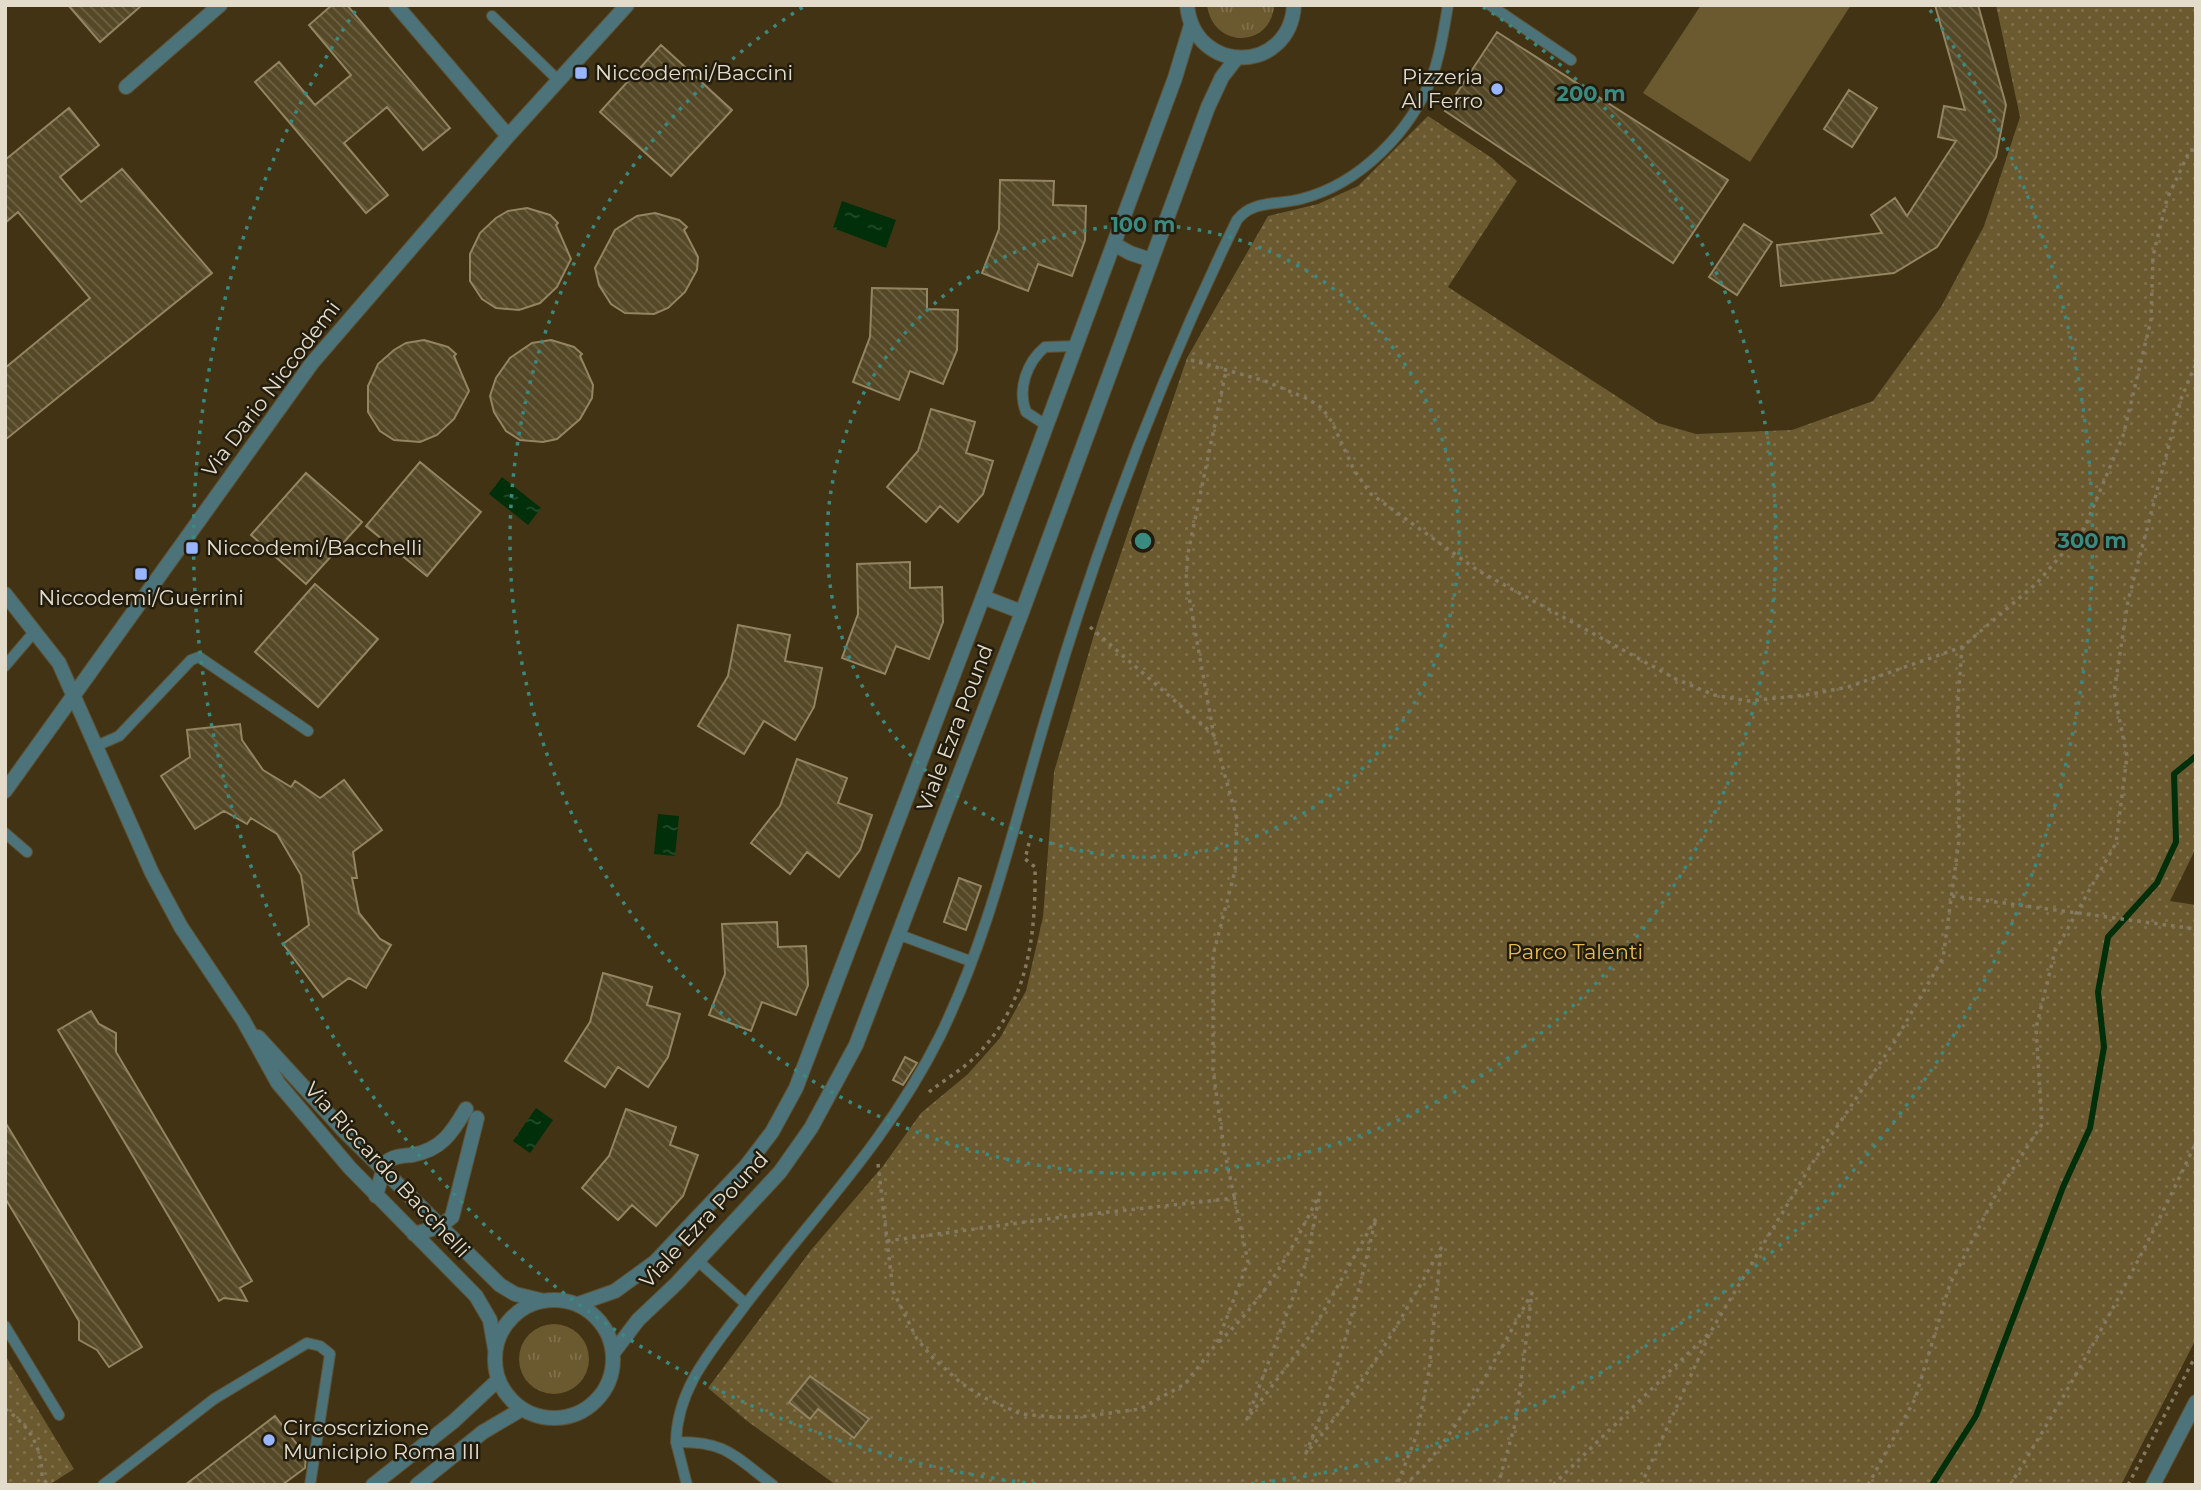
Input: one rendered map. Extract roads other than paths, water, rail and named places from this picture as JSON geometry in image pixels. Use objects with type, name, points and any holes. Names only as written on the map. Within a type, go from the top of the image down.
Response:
[{"type":"street","points":[[126,87],[219,5]]},
{"type":"street","points":[[396,5],[508,136]]},
{"type":"street","name":"Via Dario Niccodemi","points":[[5,791],[312,363],[508,136],[627,5]]},
{"type":"street","points":[[1187,5],[1191,25],[1206,46],[1236,59],[1256,55],[1274,46],[1287,32],[1294,5]]},
{"type":"street","name":"Viale Ezra Pound","points":[[578,1304],[628,1284],[655,1262],[746,1166],[785,1110],[807,1067],[984,597],[1175,78],[1191,25]]},
{"type":"street","name":"Viale Ezra Pound","points":[[613,1353],[638,1320],[698,1261],[780,1172],[811,1128],[856,1045],[900,935],[1214,92],[1236,59]]},
{"type":"street","points":[[1114,244],[1130,254],[1152,260]]},
{"type":"street","name":"Via Riccardo Bacchelli","points":[[5,594],[59,663],[94,747],[167,901],[243,1020],[278,1083],[376,1196],[482,1304],[494,1330],[495,1349]]},
{"type":"street","points":[[984,597],[1021,612]]},
{"type":"street","name":"Via Riccardo Bacchelli","points":[[243,1020],[383,1171],[500,1285],[515,1294],[544,1301]]},
{"type":"street","points":[[376,1196],[383,1171],[391,1158],[437,1147],[471,1114],[453,1214],[439,1227],[414,1234]]},
{"type":"street","points":[[544,1301],[578,1304],[603,1326],[613,1353],[607,1385],[601,1395],[582,1411],[570,1416],[545,1418],[522,1409],[508,1397],[498,1380],[495,1349],[501,1332],[512,1317],[527,1306],[544,1301]]},
{"type":"street","points":[[373,1485],[466,1411],[498,1380]]},
{"type":"street","points":[[2153,1485],[2196,1402]]},
{"type":"street","points":[[417,1485],[483,1432],[522,1409]]},
{"type":"lane","points":[[687,1485],[676,1442],[679,1407],[689,1383],[808,1223],[861,1164],[892,1118],[942,1032],[1001,872],[1051,701],[1124,484],[1186,327],[1237,220],[1249,208],[1296,201],[1334,187],[1390,143],[1416,110],[1428,85],[1439,53],[1448,5]]},
{"type":"lane","points":[[1490,5],[1571,60]]},
{"type":"lane","points":[[492,16],[558,80]]},
{"type":"lane","points":[[1046,425],[1026,412],[1023,386],[1032,362],[1045,347],[1052,344],[1075,346]]},
{"type":"lane","points":[[5,666],[35,631]]},
{"type":"lane","points":[[94,747],[119,736],[191,660],[200,657],[308,731]]},
{"type":"lane","points":[[5,833],[27,852]]},
{"type":"lane","points":[[900,935],[970,961]]},
{"type":"lane","points":[[698,1261],[746,1304]]},
{"type":"lane","points":[[5,1326],[59,1415]]},
{"type":"lane","points":[[103,1485],[214,1399],[307,1343],[320,1346],[330,1354],[310,1485]]},
{"type":"lane","points":[[676,1442],[705,1442],[719,1446],[774,1485]]},
{"type":"water","points":[[842,201],[896,220],[886,248],[833,228]]},
{"type":"water","points":[[502,477],[541,508],[528,525],[489,494]]},
{"type":"water","points":[[658,814],[679,816],[675,856],[654,854]]},
{"type":"water","points":[[536,1108],[553,1120],[530,1153],[513,1141]]},
{"type":"waterway","points":[[1932,1485],[1976,1416],[2063,1187],[2090,1128],[2104,1047],[2098,992],[2108,937],[2157,883],[2176,842],[2174,774],[2196,756]]},
{"type":"place","name":"Niccodemi/Baccini","points":[[581,73]]},
{"type":"place","name":"Pizzeria Al Ferro","points":[[1497,89]]},
{"type":"place","name":"Niccodemi/Bacchelli","points":[[192,548]]},
{"type":"place","name":"Niccodemi/Guerrini","points":[[141,574]]},
{"type":"place","name":"Circoscrizione Municipio Roma III","points":[[269,1440]]},
{"type":"park label","name":"Parco Talenti","points":[[1575,952]]}]
